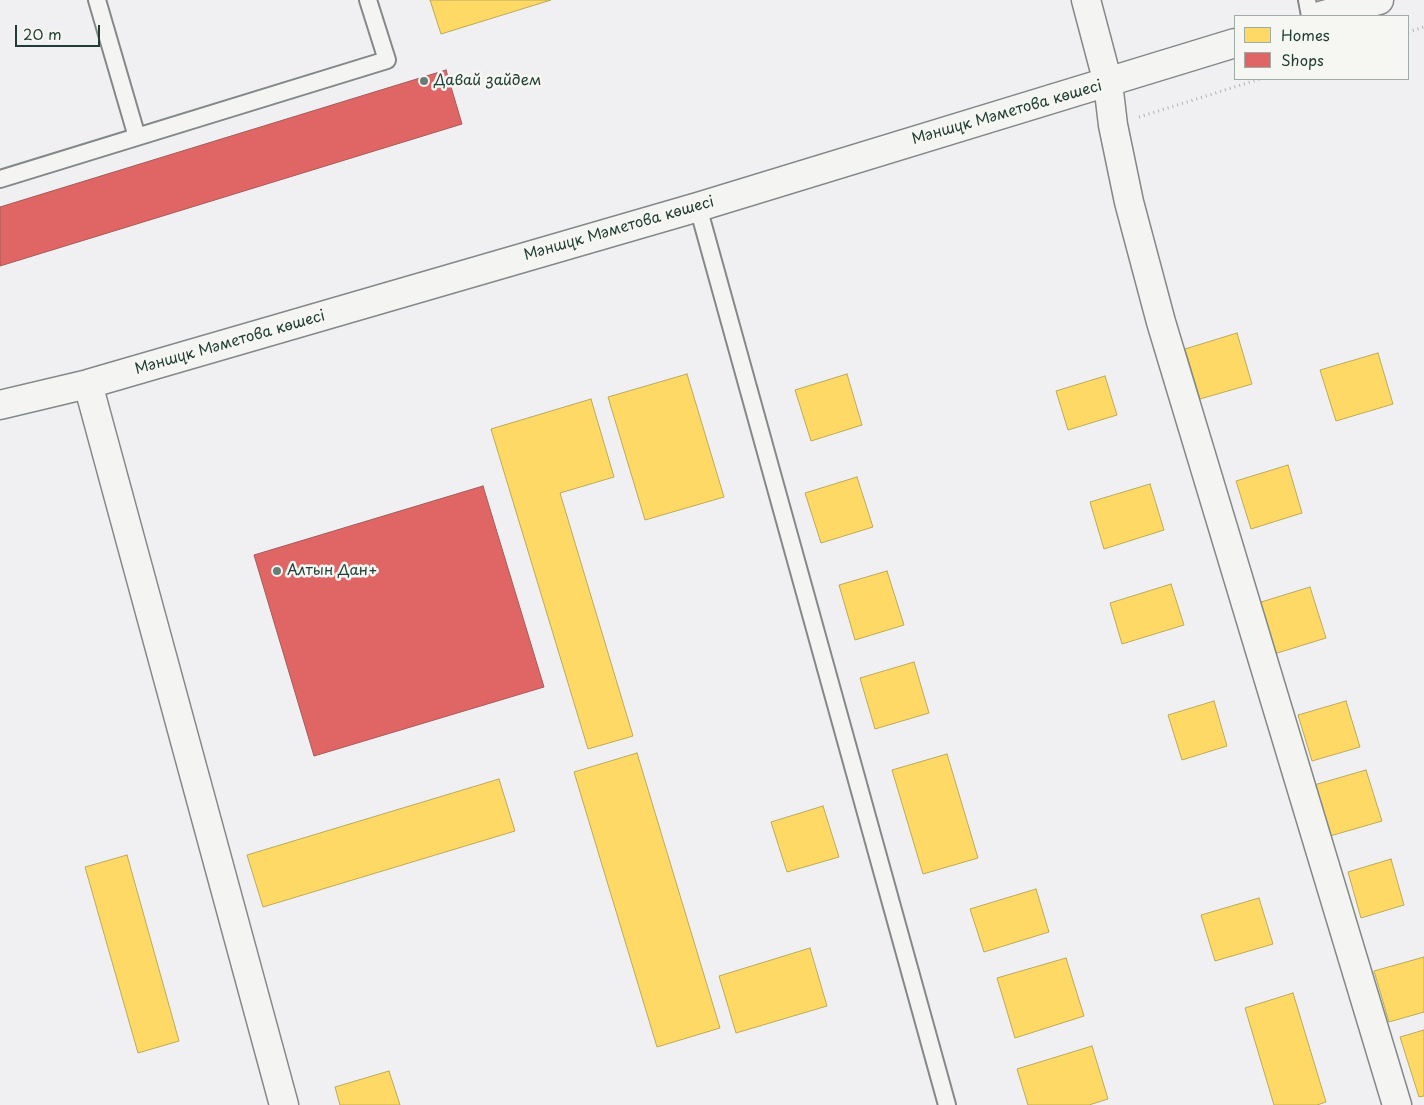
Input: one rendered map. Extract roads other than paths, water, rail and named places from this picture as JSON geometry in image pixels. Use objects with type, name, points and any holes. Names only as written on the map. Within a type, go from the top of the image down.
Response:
[{"type":"street","points":[[1086,0],[1108,83],[1113,125],[1129,202],[1161,322],[1397,1105]]},
{"type":"street","points":[[1324,15],[1379,0]]},
{"type":"street","name":"Мәншүк Мәметова көшесі","points":[[0,405],[88,384],[698,207],[1234,43]]},
{"type":"street","points":[[88,384],[284,1105]]},
{"type":"lane","points":[[97,0],[137,137]]},
{"type":"lane","points":[[0,180],[386,60],[368,0]]},
{"type":"lane","points":[[1307,0],[1310,15]]},
{"type":"lane","points":[[698,207],[947,1105]]},
{"type":"place","name":"Давай зайдем","points":[[424,81]]},
{"type":"place","name":"Алтын Дан+","points":[[277,571]]}]
